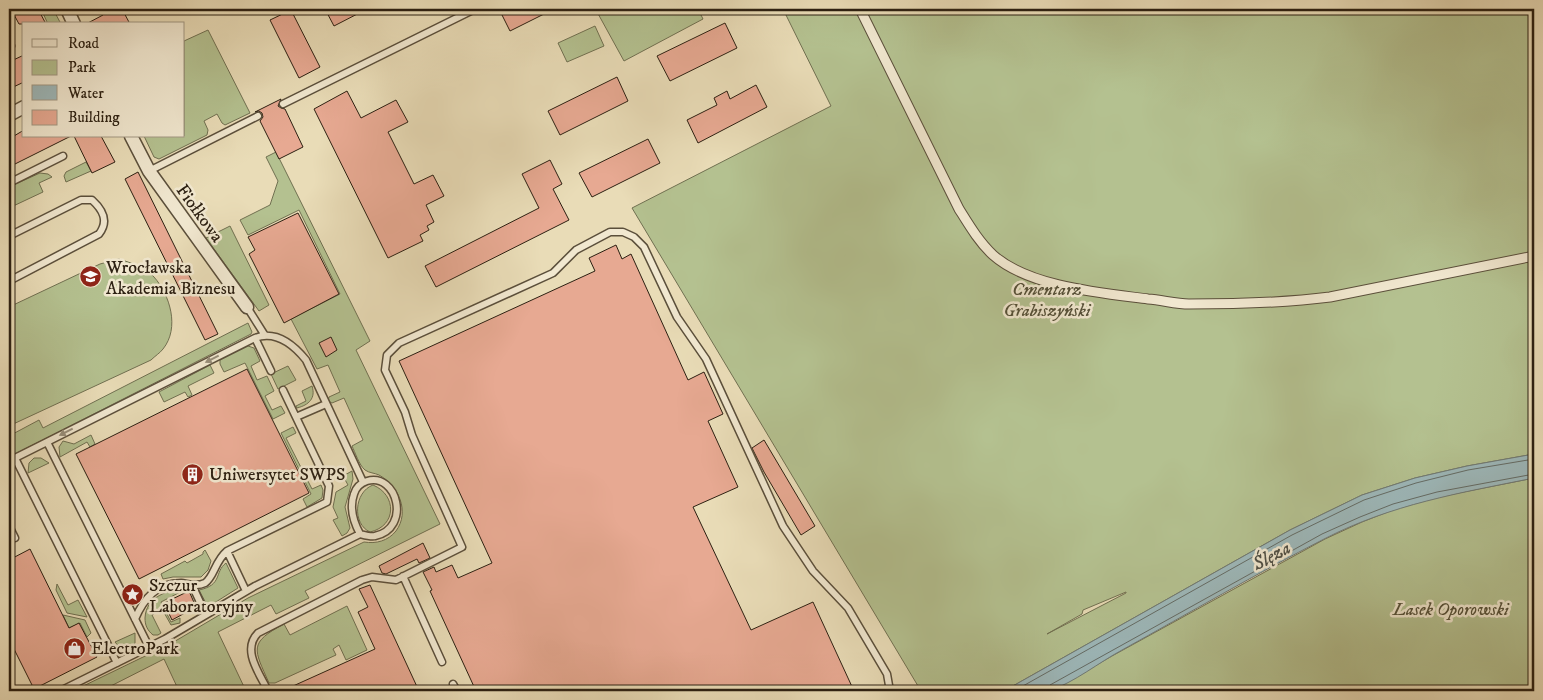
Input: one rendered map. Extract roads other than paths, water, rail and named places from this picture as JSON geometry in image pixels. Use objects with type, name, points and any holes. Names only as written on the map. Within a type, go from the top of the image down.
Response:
[{"type":"street","points":[[67,9],[73,22]]},
{"type":"street","points":[[860,9],[959,209],[978,239],[994,255],[1023,273],[1066,286],[1187,304],[1277,302],[1330,297],[1534,256]]},
{"type":"street","points":[[9,115],[22,109]]},
{"type":"street","name":"Fiołkowa","points":[[132,138],[149,171],[247,307]]},
{"type":"lane","points":[[283,104],[471,11]]},
{"type":"lane","points":[[9,39],[9,47]]},
{"type":"lane","points":[[149,171],[258,116]]},
{"type":"lane","points":[[9,183],[64,156]]},
{"type":"lane","points":[[9,236],[81,200],[92,200],[105,218],[104,225],[99,234],[9,281]]},
{"type":"lane","points":[[268,691],[250,653],[252,642],[258,633],[362,580],[372,577],[396,580],[462,547],[412,435],[405,412],[385,370],[387,355],[399,343],[553,273],[581,246],[610,232],[623,232],[634,236],[644,247],[677,317],[706,359],[783,526],[813,571],[848,608],[887,674],[890,691]]},
{"type":"lane","points":[[247,307],[264,334]]},
{"type":"lane","points":[[117,663],[12,460],[255,338],[264,334],[273,334],[297,349],[306,360],[363,482]]},
{"type":"lane","points":[[255,338],[271,371]]},
{"type":"lane","points":[[135,619],[146,598],[159,588],[176,584],[192,585],[204,583],[212,574],[219,557],[227,551],[327,502],[329,486],[283,390]]},
{"type":"lane","points":[[296,417],[326,404]]},
{"type":"lane","points":[[47,442],[149,647]]},
{"type":"lane","points":[[60,691],[149,647],[246,591],[360,534],[374,536],[386,531],[394,523],[398,512],[397,501],[387,486],[380,480],[372,479],[363,482],[355,490],[351,510],[354,523],[360,534]]},
{"type":"lane","points":[[9,526],[14,538]]},
{"type":"lane","points":[[227,551],[246,591]]},
{"type":"lane","points":[[403,576],[442,662]]},
{"type":"lane","points":[[192,585],[206,615]]},
{"type":"lane","points":[[454,684],[457,691]]},
{"type":"water","name":"Ślęza","points":[[1534,454],[1534,478],[1427,501],[1401,508],[1350,527],[1248,580],[1059,687],[1039,692],[1004,691],[1290,530],[1362,495],[1415,478]]},
{"type":"place","name":"Wrocławska Akademia Biznesu","points":[[90,277]]},
{"type":"place","name":"Uniwersytet SWPS","points":[[193,474]]},
{"type":"place","name":"Szczur Laboratoryjny","points":[[133,595]]},
{"type":"place","name":"ElectroPark","points":[[75,648]]},
{"type":"park label","name":"Cmentarz Grabiszyński","points":[[1047,299]]},
{"type":"park label","name":"Lasek Oporowski","points":[[1451,609]]}]
